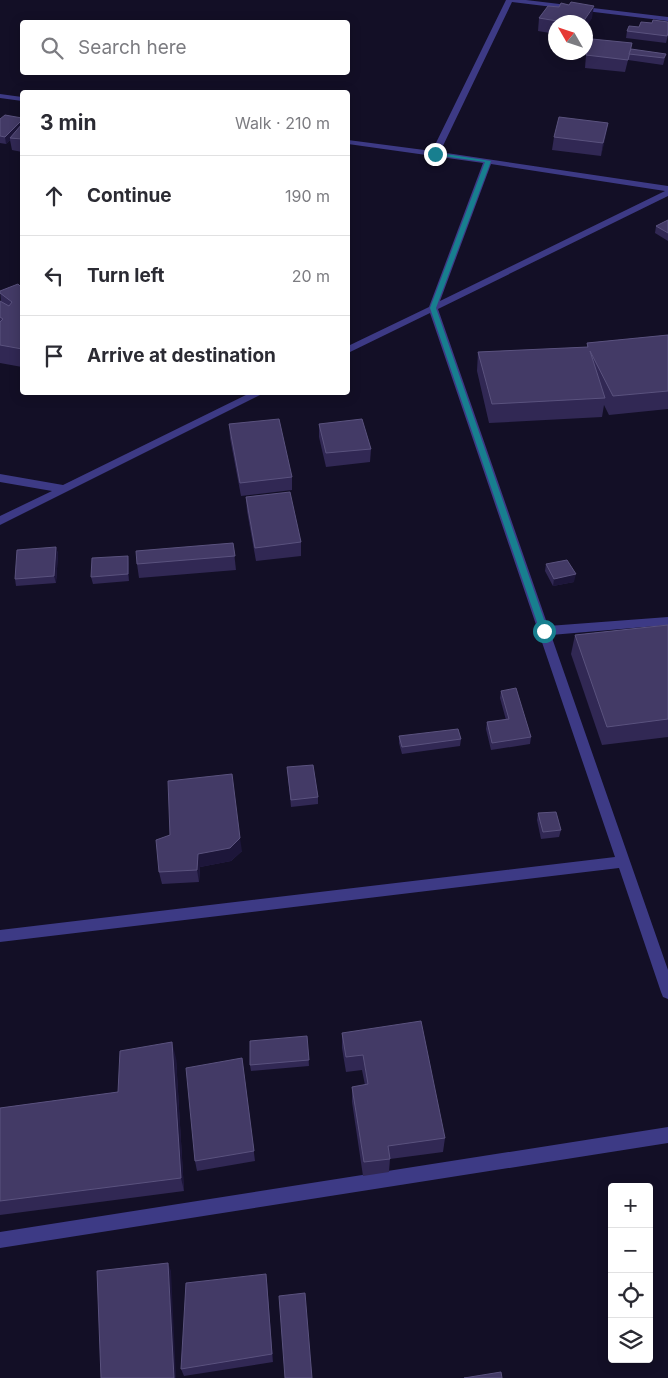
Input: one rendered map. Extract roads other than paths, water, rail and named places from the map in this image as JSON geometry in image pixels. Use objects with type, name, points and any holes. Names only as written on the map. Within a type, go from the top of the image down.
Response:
[{"type":"street","points":[[435,154],[509,0],[668,19]]},
{"type":"street","points":[[0,96],[20,99]]},
{"type":"street","points":[[350,142],[488,161],[668,191]]},
{"type":"street","points":[[488,161],[433,308],[667,988]]},
{"type":"street","points":[[350,349],[668,191]]},
{"type":"street","points":[[0,520],[255,395]]},
{"type":"street","points":[[0,478],[63,489]]},
{"type":"street","points":[[544,631],[668,621]]},
{"type":"street","points":[[0,936],[623,862]]},
{"type":"street","points":[[0,1240],[668,1135]]}]
